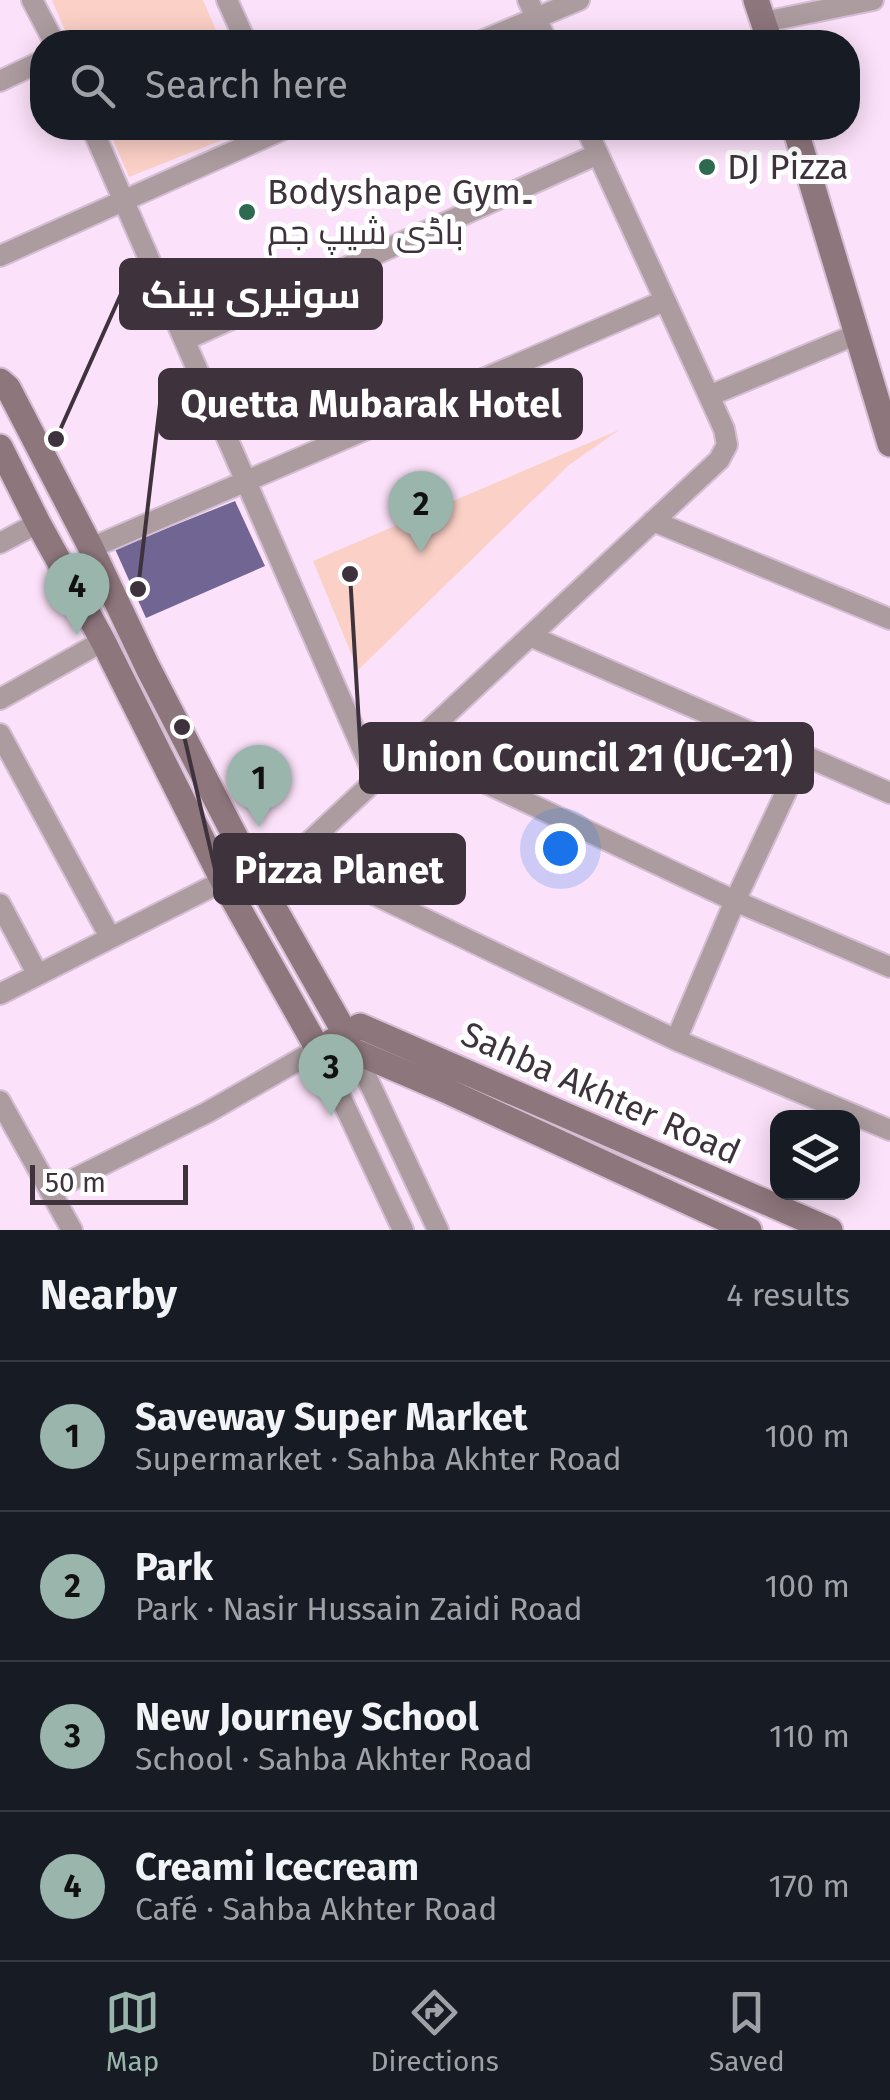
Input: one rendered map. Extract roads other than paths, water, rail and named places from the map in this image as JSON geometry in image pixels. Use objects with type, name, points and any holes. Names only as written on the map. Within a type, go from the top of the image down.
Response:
[{"type":"main road","points":[[799,140],[890,444]]},
{"type":"main road","points":[[0,381],[8,388],[253,871],[350,1043]]},
{"type":"main road","points":[[0,447],[223,881],[318,1050]]},
{"type":"main road","name":"Sahba Akhter Road","points":[[318,1050],[350,1043],[450,1078],[830,1230]]},
{"type":"main road","name":"Sahba Akhter Road","points":[[450,1078],[749,1230]]},
{"type":"street","points":[[32,0],[48,30]]},
{"type":"street","points":[[228,0],[241,30]]},
{"type":"street","points":[[498,30],[532,9],[579,0]]},
{"type":"street","points":[[763,21],[873,0]]},
{"type":"street","points":[[0,81],[30,67]]},
{"type":"street","points":[[97,140],[376,780]]},
{"type":"street","points":[[0,256],[257,140]]},
{"type":"street","points":[[253,871],[294,856],[719,460],[727,445],[710,396],[592,140]]},
{"type":"street","points":[[185,340],[598,154]]},
{"type":"street","points":[[90,548],[664,301]]},
{"type":"street","points":[[710,396],[857,334]]},
{"type":"street","points":[[653,521],[890,619]]},
{"type":"street","points":[[0,543],[38,523]]},
{"type":"street","points":[[530,636],[890,793]]},
{"type":"street","points":[[0,699],[103,641]]},
{"type":"street","points":[[0,734],[110,937]]},
{"type":"street","points":[[410,747],[736,900],[890,967]]},
{"type":"street","points":[[676,1040],[803,756]]},
{"type":"street","points":[[294,856],[676,1040],[890,1130]]},
{"type":"street","points":[[0,994],[223,881]]},
{"type":"street","points":[[0,904],[38,976]]},
{"type":"street","points":[[350,1043],[438,1230]]},
{"type":"street","points":[[50,1191],[208,1112],[318,1050],[402,1230]]},
{"type":"street","points":[[0,1100],[6,1126],[72,1230]]},
{"type":"place","name":"DJ Pizza","points":[[707,167]]},
{"type":"place","name":"Bodyshape Gym۔ باڈی شیپ جم","points":[[247,212]]},
{"type":"place","name":"سونیری بینک","points":[[56,439]]},
{"type":"place","name":"Park","points":[[421,553]]},
{"type":"place","name":"Union Council 21 (UC-21)","points":[[350,574]]},
{"type":"place","name":"Quetta Mubarak Hotel","points":[[138,589]]},
{"type":"place","name":"Creami Icecream","points":[[77,635]]},
{"type":"place","name":"Pizza Planet","points":[[182,727]]},
{"type":"place","name":"Saveway Super Market","points":[[259,827]]},
{"type":"place","name":"New Journey School","points":[[331,1116]]}]
